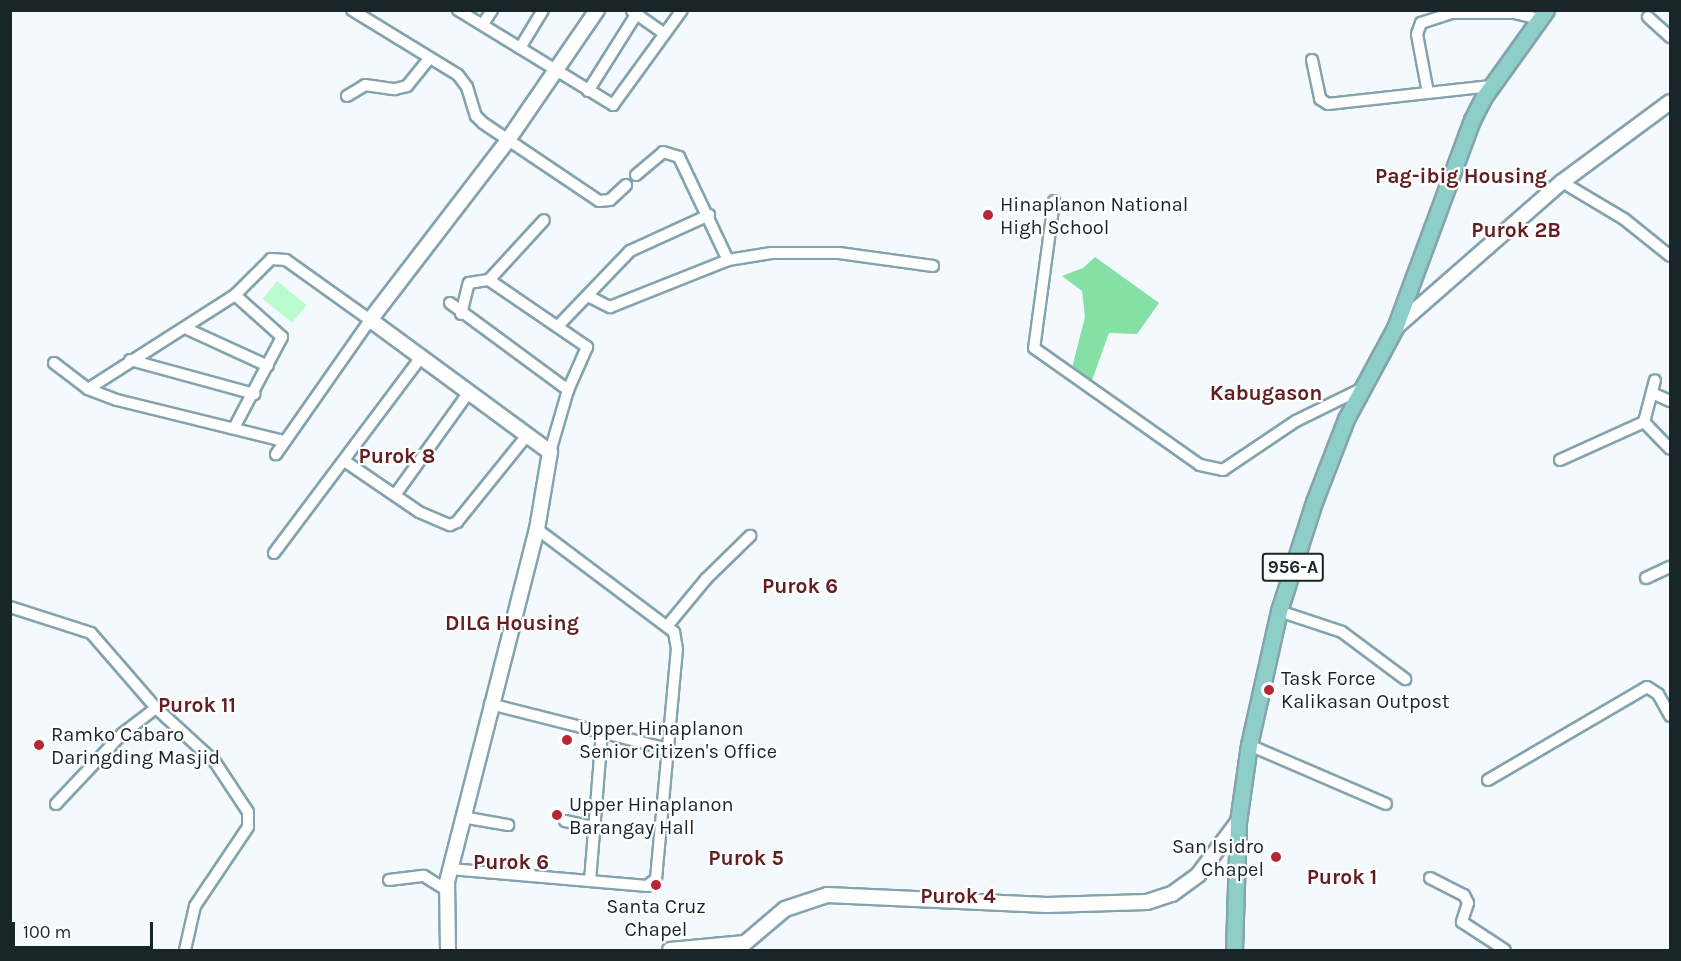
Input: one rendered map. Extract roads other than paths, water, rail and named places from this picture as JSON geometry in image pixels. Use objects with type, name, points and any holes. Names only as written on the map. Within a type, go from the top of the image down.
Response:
[{"type":"main road","name":"956-A","points":[[1234,944],[1238,822],[1249,745],[1279,611],[1326,469],[1361,389],[1395,328],[1459,148],[1491,86],[1543,15]]},
{"type":"street","points":[[352,10],[458,75],[467,87],[476,116],[599,201],[610,200],[626,185]]},
{"type":"street","points":[[458,10],[556,69],[608,104],[616,104],[682,10]]},
{"type":"street","points":[[483,24],[492,10]]},
{"type":"street","points":[[520,48],[543,10]]},
{"type":"street","points":[[276,454],[370,320],[508,140],[597,10]]},
{"type":"street","points":[[588,91],[636,12],[664,33]]},
{"type":"street","points":[[1428,93],[1418,34],[1421,23],[1452,13],[1543,15]]},
{"type":"street","points":[[1648,17],[1671,38]]},
{"type":"street","points":[[347,96],[365,85],[395,89],[406,86],[430,58]]},
{"type":"street","points":[[1312,60],[1320,99],[1328,104],[1491,86]]},
{"type":"street","name":"956-A","points":[[1395,328],[1562,183],[1671,102]]},
{"type":"street","points":[[636,175],[663,152],[674,153],[684,163],[729,260]]},
{"type":"street","points":[[1562,183],[1624,219],[1671,256]]},
{"type":"street","points":[[1054,201],[1034,348],[1200,465],[1223,470],[1287,426],[1361,389]]},
{"type":"street","points":[[558,327],[622,258],[640,244],[709,215]]},
{"type":"street","points":[[461,314],[469,283],[489,280],[543,220]]},
{"type":"street","points":[[588,296],[610,307],[729,260],[809,251],[933,266]]},
{"type":"street","points":[[88,389],[130,360],[235,296],[271,259],[281,258],[422,356],[550,452]]},
{"type":"street","points":[[448,951],[446,890],[450,868],[490,704],[537,529],[550,452],[568,390],[587,347],[489,280]]},
{"type":"street","points":[[234,428],[254,394],[282,337],[235,296]]},
{"type":"street","points":[[450,303],[461,314],[568,390]]},
{"type":"street","points":[[185,328],[268,366]]},
{"type":"street","points":[[274,554],[346,462],[422,356]]},
{"type":"street","points":[[130,360],[254,394]]},
{"type":"street","points":[[54,363],[88,389],[141,407],[284,441]]},
{"type":"street","points":[[1644,422],[1655,380]]},
{"type":"street","points":[[395,495],[469,392]]},
{"type":"street","points":[[1652,393],[1671,401]]},
{"type":"street","points":[[1644,422],[1671,449]]},
{"type":"street","points":[[1560,460],[1644,422]]},
{"type":"street","points":[[346,462],[444,525],[457,522],[528,434]]},
{"type":"street","points":[[450,868],[647,886],[655,883],[677,649],[674,632],[668,625],[537,529]]},
{"type":"street","points":[[668,625],[706,579],[750,536]]},
{"type":"street","points":[[1646,578],[1671,567]]},
{"type":"street","points":[[10,607],[91,633],[156,708],[215,762],[249,819],[245,837],[195,906],[185,951]]},
{"type":"street","points":[[1279,611],[1342,632],[1406,679]]},
{"type":"street","points":[[1488,780],[1647,687],[1658,694],[1671,716]]},
{"type":"street","points":[[490,704],[668,748]]},
{"type":"street","points":[[56,804],[122,734],[156,708]]},
{"type":"street","points":[[590,881],[602,732]]},
{"type":"street","points":[[1249,745],[1386,804]]},
{"type":"street","points":[[462,817],[508,825]]},
{"type":"street","points":[[565,821],[594,827]]},
{"type":"street","points":[[670,951],[745,943],[785,909],[827,895],[1047,905],[1148,902],[1172,894],[1198,874],[1238,822]]},
{"type":"street","points":[[389,880],[424,876],[446,890]]},
{"type":"street","points":[[1430,878],[1464,895],[1468,903],[1462,922],[1505,951]]},
{"type":"place","name":"Hinaplanon National High School","points":[[988,215]]},
{"type":"place","name":"Task Force Kalikasan Outpost","points":[[1269,690]]},
{"type":"place","name":"Upper Hinaplanon Senior Citizen's Office","points":[[567,740]]},
{"type":"place","name":"Ramko Cabaro Daringding Masjid","points":[[39,745]]},
{"type":"place","name":"Upper Hinaplanon Barangay Hall","points":[[557,815]]},
{"type":"place","name":"San Isidro Chapel","points":[[1276,857]]},
{"type":"place","name":"Santa Cruz Chapel","points":[[656,885]]},
{"type":"district","name":"Pag-ibig Housing","points":[[1461,176]]},
{"type":"district","name":"Purok 2B","points":[[1516,230]]},
{"type":"district","name":"Kabugason","points":[[1266,393]]},
{"type":"district","name":"Purok 8","points":[[397,456]]},
{"type":"district","name":"Purok 6","points":[[800,586]]},
{"type":"district","name":"DILG Housing","points":[[512,623]]},
{"type":"district","name":"Purok 11","points":[[197,705]]},
{"type":"district","name":"Purok 5","points":[[746,858]]},
{"type":"district","name":"Purok 6","points":[[511,862]]},
{"type":"district","name":"Purok 1","points":[[1342,877]]},
{"type":"district","name":"Purok 4","points":[[958,896]]}]
